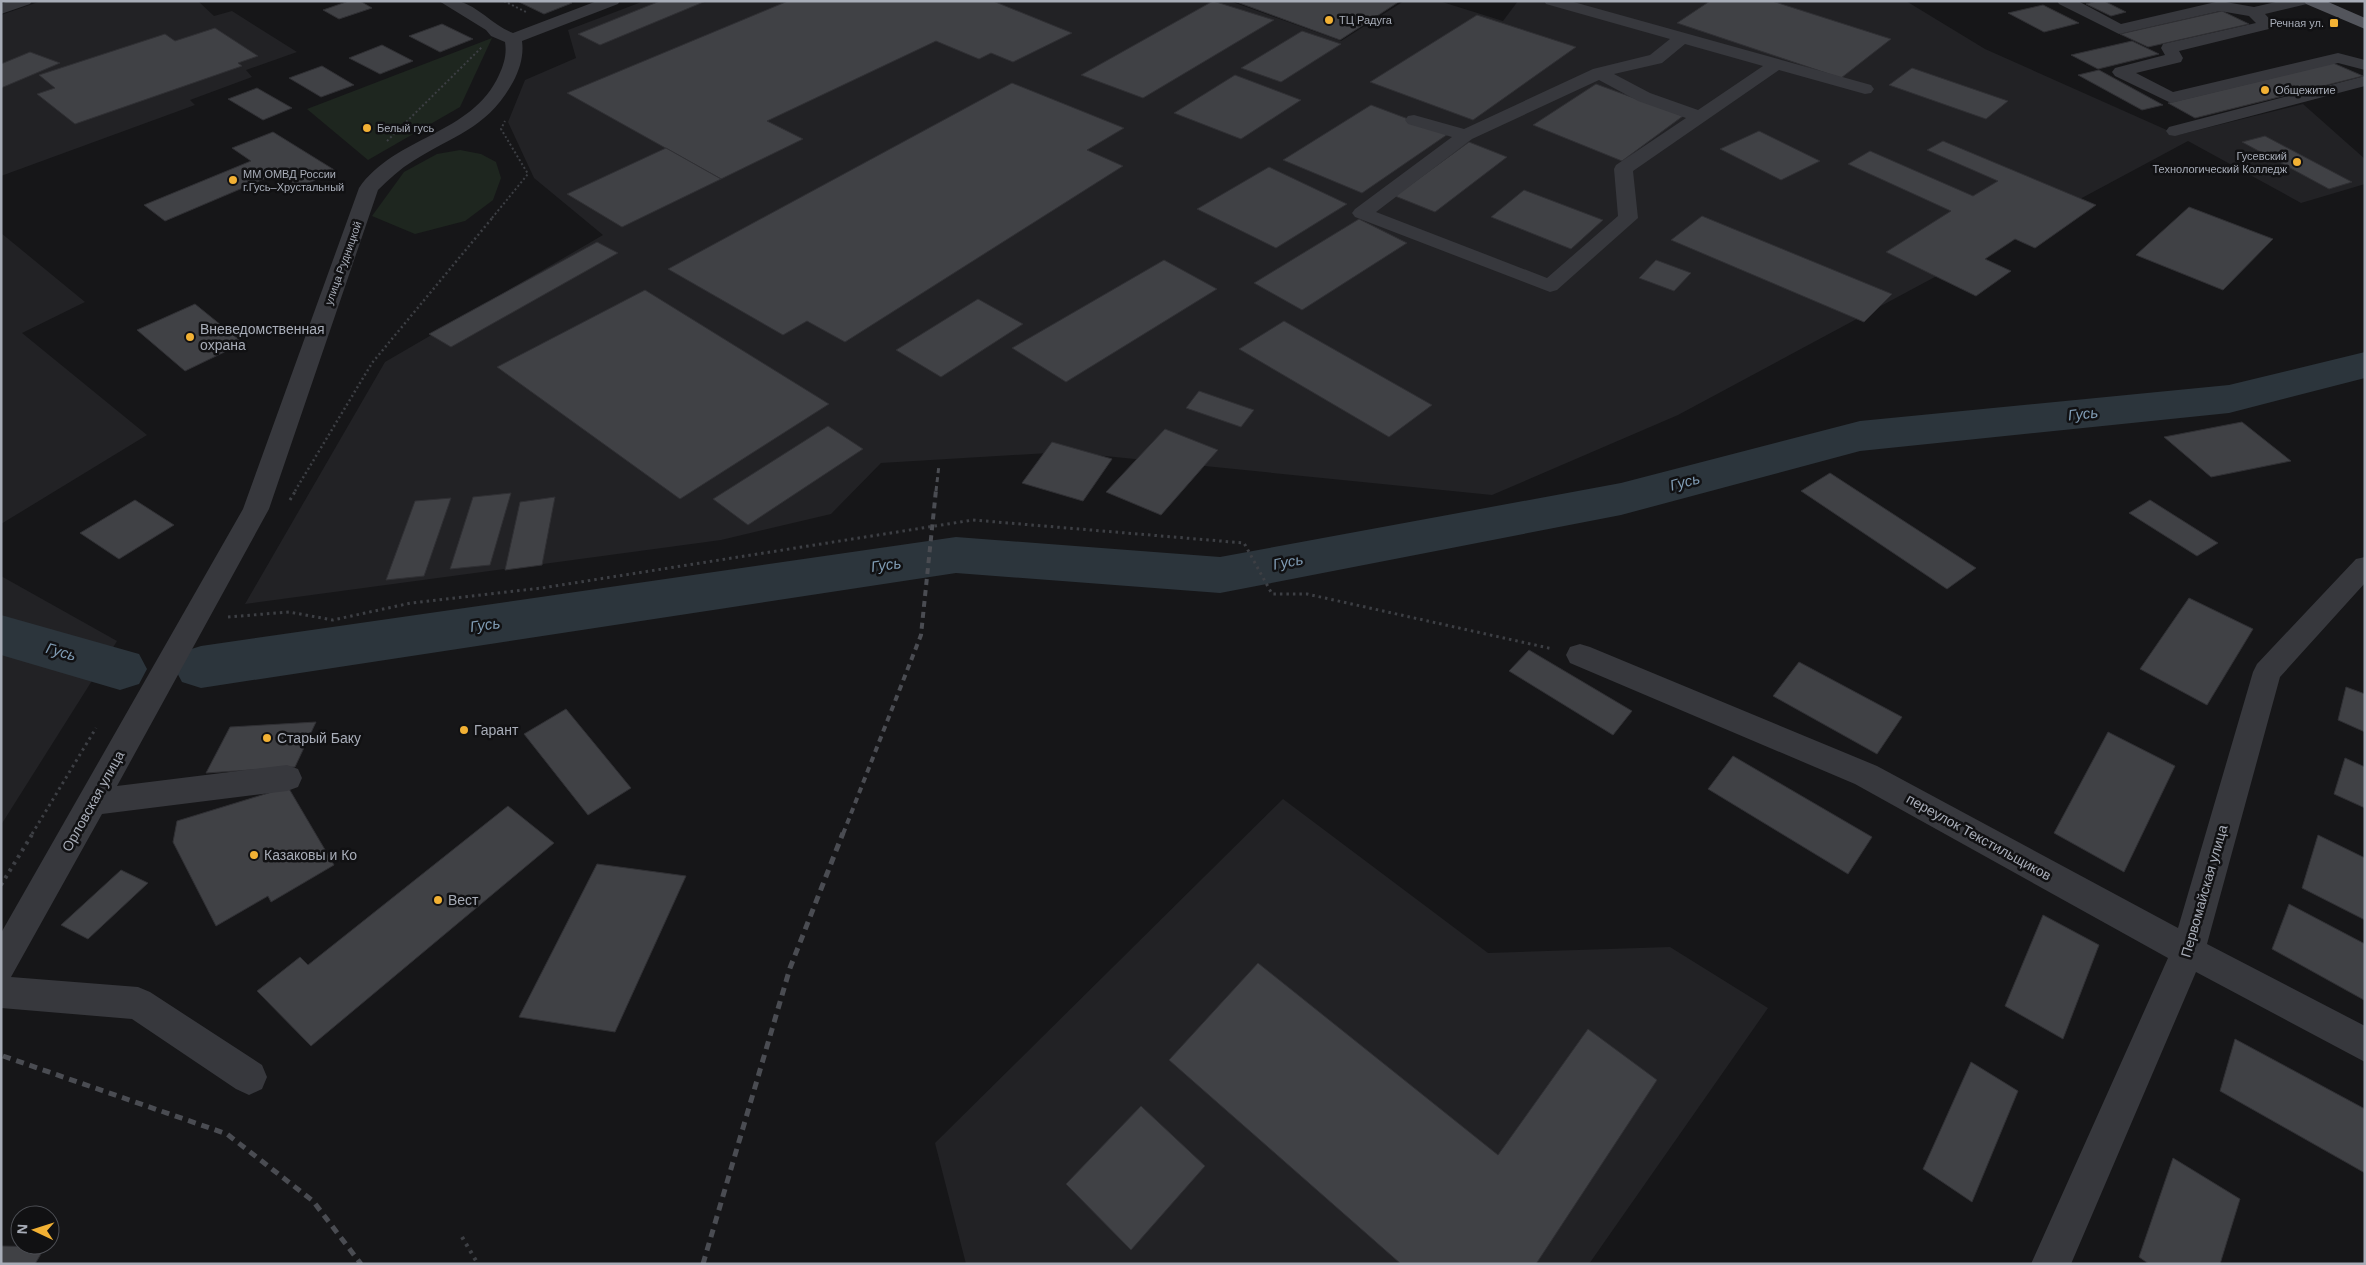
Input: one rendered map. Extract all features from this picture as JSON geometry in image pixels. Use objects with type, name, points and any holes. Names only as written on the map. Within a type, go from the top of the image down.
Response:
[{"type":"main road","points":[[2312,1],[2365,24]]},
{"type":"street","points":[[1,9],[24,1]]},
{"type":"street","points":[[447,1],[505,36],[612,1]]},
{"type":"street","points":[[1552,1],[1681,39],[1865,89]]},
{"type":"street","points":[[2065,1],[2120,29],[2220,6],[2254,12],[2301,1]]},
{"type":"street","points":[[2254,12],[2267,25],[2169,48],[2175,58],[2121,72],[2172,98],[2338,58],[2365,65]]},
{"type":"street","name":"улица Рудницкой","points":[[186,637],[256,509],[369,188],[381,175],[408,155],[452,134],[479,117],[499,94],[510,70],[516,50],[505,36]]},
{"type":"street","points":[[1681,39],[1656,59],[1599,73],[1466,135],[1362,212],[1550,286],[1628,218],[1623,169],[1777,64]]},
{"type":"street","points":[[1599,73],[1644,97],[1700,117]]},
{"type":"street","points":[[2175,131],[2365,81]]},
{"type":"street","points":[[1414,120],[1466,135]]},
{"type":"street","name":"Первомайская улица","points":[[2051,1264],[2188,952],[2267,672],[2365,566]]},
{"type":"street","name":"Орловская улица","points":[[1,965],[94,802],[135,724],[186,637]]},
{"type":"street","name":"переулок Текстильщиков","points":[[1580,655],[1866,774],[2188,952],[2365,1045]]},
{"type":"street","points":[[94,802],[287,778]]},
{"type":"street","points":[[1,992],[138,1003],[249,1077]]},
{"type":"path","points":[[504,1],[533,16]]},
{"type":"path","points":[[381,175],[368,160],[505,36]]},
{"type":"path","points":[[286,507],[372,362],[528,174],[501,129],[505,120]]},
{"type":"path","points":[[186,637],[220,617],[289,612],[333,620],[411,603],[542,588],[973,520],[1244,543],[1272,594],[1307,594],[1580,655]]},
{"type":"path","points":[[1,885],[96,728]]},
{"type":"path","points":[[462,1237],[478,1264]]},
{"type":"shaded area","points":[[41,1],[198,1],[214,16],[232,11],[297,52],[246,70],[252,77],[190,100],[195,105],[1,176],[1,15]]},
{"type":"shaded area","points":[[644,1],[1230,1],[1341,41],[1404,1],[1439,1],[1503,21],[1518,1],[1906,1],[1985,49],[2178,135],[2303,104],[2365,159],[2365,184],[2301,203],[2188,141],[1678,415],[1492,495],[1065,452],[881,463],[831,514],[721,540],[245,604],[385,362],[603,235],[534,178],[508,122],[525,80],[576,58],[568,30]]},
{"type":"shaded area","points":[[492,38],[460,107],[368,160],[307,109]]},
{"type":"shaded area","points":[[460,150],[481,154],[496,162],[501,178],[493,200],[465,221],[415,234],[372,216],[404,172],[437,154]]},
{"type":"shaded area","points":[[1,233],[85,302],[22,333],[147,435],[1,524]]},
{"type":"shaded area","points":[[1,576],[117,641],[1,825]]},
{"type":"shaded area","points":[[1283,799],[1488,953],[1670,947],[1768,1008],[1589,1264],[966,1264],[935,1143]]},
{"type":"building","points":[[349,1],[360,1],[372,8],[339,19],[323,10]]},
{"type":"building","points":[[517,1],[569,1],[572,3],[544,14]]},
{"type":"building","points":[[660,1],[706,1],[600,45],[578,34]]},
{"type":"building","points":[[788,1],[993,1],[1072,33],[1013,62],[991,53],[979,59],[936,41],[767,121],[803,139],[721,179],[567,93]]},
{"type":"building","points":[[1213,1],[1274,20],[1143,98],[1081,75]]},
{"type":"building","name":"ТЦ Радуга","points":[[1234,1],[1400,1],[1340,40]]},
{"type":"building","points":[[1710,1],[1772,1],[1891,39],[1841,78],[1677,23]]},
{"type":"building","points":[[2104,1],[2126,12],[2111,16],[2086,4]]},
{"type":"building","points":[[2043,5],[2079,23],[2044,32],[2008,13]]},
{"type":"building","points":[[2222,11],[2249,24],[2148,47],[2120,34]]},
{"type":"building","points":[[1477,15],[1576,47],[1473,120],[1370,82]]},
{"type":"building","points":[[442,24],[473,39],[440,52],[409,36]]},
{"type":"building","points":[[215,28],[258,56],[238,63],[242,66],[75,124],[37,94],[55,88],[39,75],[165,34],[175,41]]},
{"type":"building","points":[[1302,31],[1341,44],[1281,82],[1241,68]]},
{"type":"building","points":[[2132,41],[2159,54],[2098,69],[2071,55]]},
{"type":"building","points":[[382,45],[413,61],[380,74],[349,58]]},
{"type":"building","points":[[30,52],[60,63],[1,88],[1,64]]},
{"type":"building","name":"Общежитие","points":[[2333,63],[2363,76],[2195,118],[2168,103]]},
{"type":"building","points":[[322,66],[354,85],[321,97],[289,78]]},
{"type":"building","points":[[1912,68],[2008,101],[1986,119],[1889,85]]},
{"type":"building","points":[[2099,70],[2163,105],[2142,110],[2078,75]]},
{"type":"building","points":[[1235,75],[1301,100],[1241,139],[1174,113]]},
{"type":"building","points":[[1012,83],[1124,128],[1087,150],[1123,166],[845,342],[807,321],[783,335],[668,269]]},
{"type":"building","points":[[1596,84],[1683,116],[1622,161],[1533,125]]},
{"type":"building","points":[[257,88],[292,108],[263,120],[228,99]]},
{"type":"building","points":[[1371,105],[1448,134],[1362,193],[1283,160]]},
{"type":"building","points":[[1759,131],[1820,161],[1781,180],[1720,149]]},
{"type":"building","name":"ММ ОМВД России г.Гусь–Хрустальный","points":[[273,132],[336,171],[299,187],[278,173],[165,221],[144,205],[251,161],[232,148]]},
{"type":"building","name":"Гусевский Технологический Колледж","points":[[2265,136],[2352,182],[2329,189],[2242,142]]},
{"type":"building","points":[[1943,141],[2096,205],[2035,248],[2015,239],[1985,259],[2011,271],[1976,296],[1886,252],[1951,211],[1848,164],[1870,151],[1973,196],[1998,181],[1927,150]]},
{"type":"building","points":[[1469,142],[1507,157],[1435,212],[1395,196]]},
{"type":"building","points":[[666,148],[721,179],[622,227],[567,194]]},
{"type":"building","points":[[1269,167],[1347,204],[1276,248],[1197,209]]},
{"type":"building","points":[[1524,190],[1603,220],[1571,249],[1491,217]]},
{"type":"building","points":[[2189,207],[2273,239],[2223,290],[2136,255]]},
{"type":"building","points":[[1702,216],[1892,294],[1864,322],[1671,240]]},
{"type":"building","points":[[1359,219],[1407,243],[1302,310],[1254,283]]},
{"type":"building","points":[[597,242],[618,253],[451,347],[429,334]]},
{"type":"building","points":[[1164,260],[1217,289],[1066,382],[1012,348]]},
{"type":"building","points":[[1656,260],[1691,273],[1674,291],[1639,278]]},
{"type":"building","points":[[645,290],[829,404],[680,499],[497,367]]},
{"type":"building","points":[[978,299],[1023,324],[941,377],[896,350]]},
{"type":"building","name":"Вневедомственная охрана","points":[[195,304],[243,343],[185,371],[137,330]]},
{"type":"building","points":[[1284,321],[1432,405],[1389,437],[1239,349]]},
{"type":"building","points":[[1199,391],[1254,410],[1241,427],[1186,408]]},
{"type":"building","points":[[2242,422],[2291,461],[2211,477],[2164,437]]},
{"type":"building","points":[[828,426],[863,449],[748,525],[713,499]]},
{"type":"building","points":[[1165,429],[1218,450],[1161,515],[1106,492]]},
{"type":"building","points":[[1052,442],[1112,459],[1083,501],[1022,483]]},
{"type":"building","points":[[1830,473],[1976,568],[1947,589],[1801,491]]},
{"type":"building","points":[[511,493],[490,565],[450,569],[473,497]]},
{"type":"building","points":[[555,497],[542,565],[505,570],[520,502]]},
{"type":"building","points":[[451,498],[424,576],[386,580],[415,501]]},
{"type":"building","points":[[135,500],[174,525],[119,559],[80,533]]},
{"type":"building","points":[[2150,500],[2218,543],[2197,556],[2129,513]]},
{"type":"building","points":[[2189,598],[2253,629],[2207,705],[2140,669]]},
{"type":"building","points":[[1529,650],[1632,711],[1613,735],[1509,671]]},
{"type":"building","points":[[1799,662],[1902,717],[1877,754],[1773,696]]},
{"type":"building","points":[[2346,687],[2365,694],[2365,732],[2338,720]]},
{"type":"building","points":[[566,709],[631,788],[588,815],[524,734]]},
{"type":"building","name":"Старый Баку","points":[[316,722],[295,767],[206,773],[230,727]]},
{"type":"building","points":[[2108,732],[2175,766],[2124,872],[2054,833]]},
{"type":"building","points":[[1733,756],[1872,837],[1848,874],[1708,789]]},
{"type":"building","points":[[2345,758],[2365,767],[2365,808],[2334,794]]},
{"type":"building","name":"Казаковы и Ко","points":[[288,787],[334,865],[271,902],[268,896],[216,926],[173,842],[177,821]]},
{"type":"building","name":"Вест","points":[[508,806],[554,843],[311,1046],[257,991],[300,957],[308,965]]},
{"type":"building","points":[[2318,835],[2365,858],[2365,920],[2302,888]]},
{"type":"building","points":[[597,864],[686,876],[615,1032],[519,1017]]},
{"type":"building","points":[[121,870],[148,883],[88,939],[61,925]]},
{"type":"building","points":[[2289,904],[2365,944],[2364,1000],[2272,949]]},
{"type":"building","points":[[2043,915],[2099,945],[2063,1039],[2005,1006]]},
{"type":"building","points":[[1258,963],[1498,1155],[1588,1029],[1657,1080],[1536,1264],[1401,1264],[1169,1060]]},
{"type":"building","points":[[2235,1039],[2365,1109],[2365,1173],[2220,1091]]},
{"type":"building","points":[[1971,1062],[2018,1091],[1972,1202],[1923,1169]]},
{"type":"building","points":[[1141,1106],[1205,1166],[1131,1250],[1066,1184]]},
{"type":"building","points":[[2173,1158],[2240,1199],[2220,1264],[2149,1264],[2139,1257]]},
{"type":"building","points":[[1,1246],[10,1246],[10,1255],[40,1255],[35,1264],[1,1264]]},
{"type":"waterway","name":"Гусь","points":[[201,667],[956,555],[1220,575],[1621,499],[1860,436],[2229,399],[2365,365]]},
{"type":"waterway","name":"Гусь","points":[[1,635],[120,669]]},
{"type":"railway","points":[[936,491],[939,465]]},
{"type":"railway","points":[[843,834],[921,635],[936,490]]},
{"type":"railway","points":[[703,1264],[790,968],[843,833]]},
{"type":"railway","points":[[3,1056],[227,1134],[313,1201],[361,1264]]},
{"type":"place","name":"ТЦ Радуга","points":[[1329,20]]},
{"type":"place","name":"Речная ул.","points":[[2334,23]]},
{"type":"place","name":"Общежитие","points":[[2265,90]]},
{"type":"place","name":"Белый гусь","points":[[367,128]]},
{"type":"place","name":"Гусевский Технологический Колледж","points":[[2297,162]]},
{"type":"place","name":"ММ ОМВД России г.Гусь–Хрустальный","points":[[233,180]]},
{"type":"place","name":"Вневедомственная охрана","points":[[190,337]]},
{"type":"place","name":"Гарант","points":[[464,730]]},
{"type":"place","name":"Старый Баку","points":[[267,738]]},
{"type":"place","name":"Казаковы и Ко","points":[[254,855]]},
{"type":"place","name":"Вест","points":[[438,900]]}]
